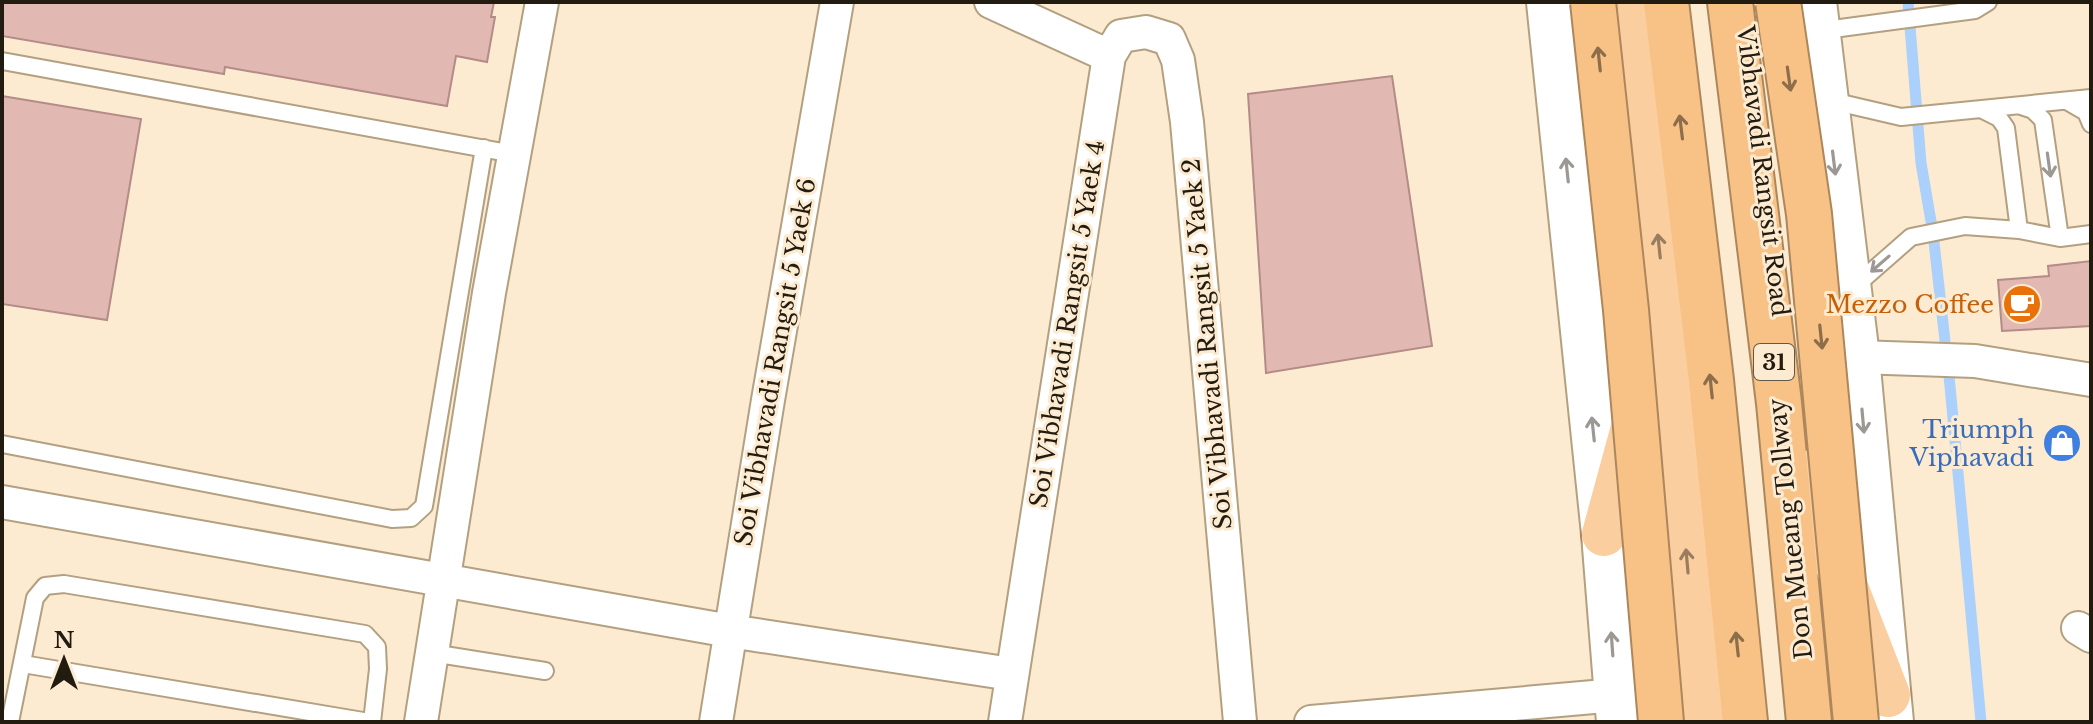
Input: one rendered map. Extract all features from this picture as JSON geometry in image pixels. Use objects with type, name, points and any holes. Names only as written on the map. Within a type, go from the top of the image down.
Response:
[{"type":"highway","points":[[1593,2],[1626,310],[1661,722]]},
{"type":"highway","points":[[1634,2],[1704,722]]},
{"type":"highway","points":[[1666,2],[1711,380],[1745,722]]},
{"type":"highway","name":"Don Mueang Tollway","points":[[1730,2],[1779,403],[1809,722]]},
{"type":"highway","name":"Vibhavadi Rangsit Road","points":[[1741,2],[1801,472],[1826,722]]},
{"type":"highway","points":[[1778,2],[1879,713]]},
{"type":"highway","points":[[1604,534],[1665,309]]},
{"type":"highway","points":[[1801,472],[1879,713]]},
{"type":"main road","points":[[1549,2],[1604,534],[1617,708]]},
{"type":"main road","points":[[1816,17],[1857,357],[1879,713]]},
{"type":"street","points":[[421,722],[444,578],[498,151],[542,2]]},
{"type":"street","name":"Soi Vibhavadi Rangsit 5 Yaek 6","points":[[716,722],[837,2]]},
{"type":"street","points":[[991,2],[1109,56]]},
{"type":"street","name":"Soi Vibhavadi Rangsit 5 Yaek 2","points":[[1109,56],[1121,36],[1146,32],[1169,39],[1178,60],[1187,122],[1240,722]]},
{"type":"street","name":"Soi Vibhavadi Rangsit 5 Yaek 4","points":[[1005,722],[1109,56]]},
{"type":"street","points":[[1857,357],[1965,360],[2091,380]]},
{"type":"street","points":[[2,502],[730,631],[1011,674]]},
{"type":"street","points":[[1311,722],[1617,708]]},
{"type":"lane","points":[[1816,17],[1892,21],[1975,10],[1988,2]]},
{"type":"lane","points":[[2,61],[498,151],[424,506],[411,518],[376,516],[2,444]]},
{"type":"lane","points":[[1827,99],[1901,117],[2091,98]]},
{"type":"lane","points":[[2066,101],[2076,103],[2086,112],[2091,124]]},
{"type":"lane","points":[[2020,106],[2033,110],[2043,120],[2060,238]]},
{"type":"lane","points":[[1982,110],[1999,118],[2006,128],[2019,230]]},
{"type":"lane","points":[[1849,291],[1911,237],[1965,226],[2019,230],[2060,238],[2091,234]]},
{"type":"lane","points":[[10,722],[35,598],[45,586],[64,584],[365,634],[377,647],[378,669],[370,722],[23,664]]},
{"type":"lane","points":[[432,653],[545,671]]},
{"type":"building","points":[[2,2],[494,2],[491,17],[495,17],[487,62],[456,56],[447,106],[225,67],[224,74],[2,36]]},
{"type":"building","points":[[1392,76],[1432,346],[1266,373],[1248,94]]},
{"type":"building","points":[[2,96],[141,119],[107,320],[2,304]]},
{"type":"building","points":[[2091,261],[2091,326],[2002,331],[1998,280],[2049,276],[2048,266]]},
{"type":"waterway","points":[[1908,2],[1921,163],[1933,233],[1950,386],[1981,722]]},
{"type":"place","name":"Mezzo Coffee","points":[[2022,304]]},
{"type":"place","name":"Triumph Viphavadi","points":[[2062,443]]}]
